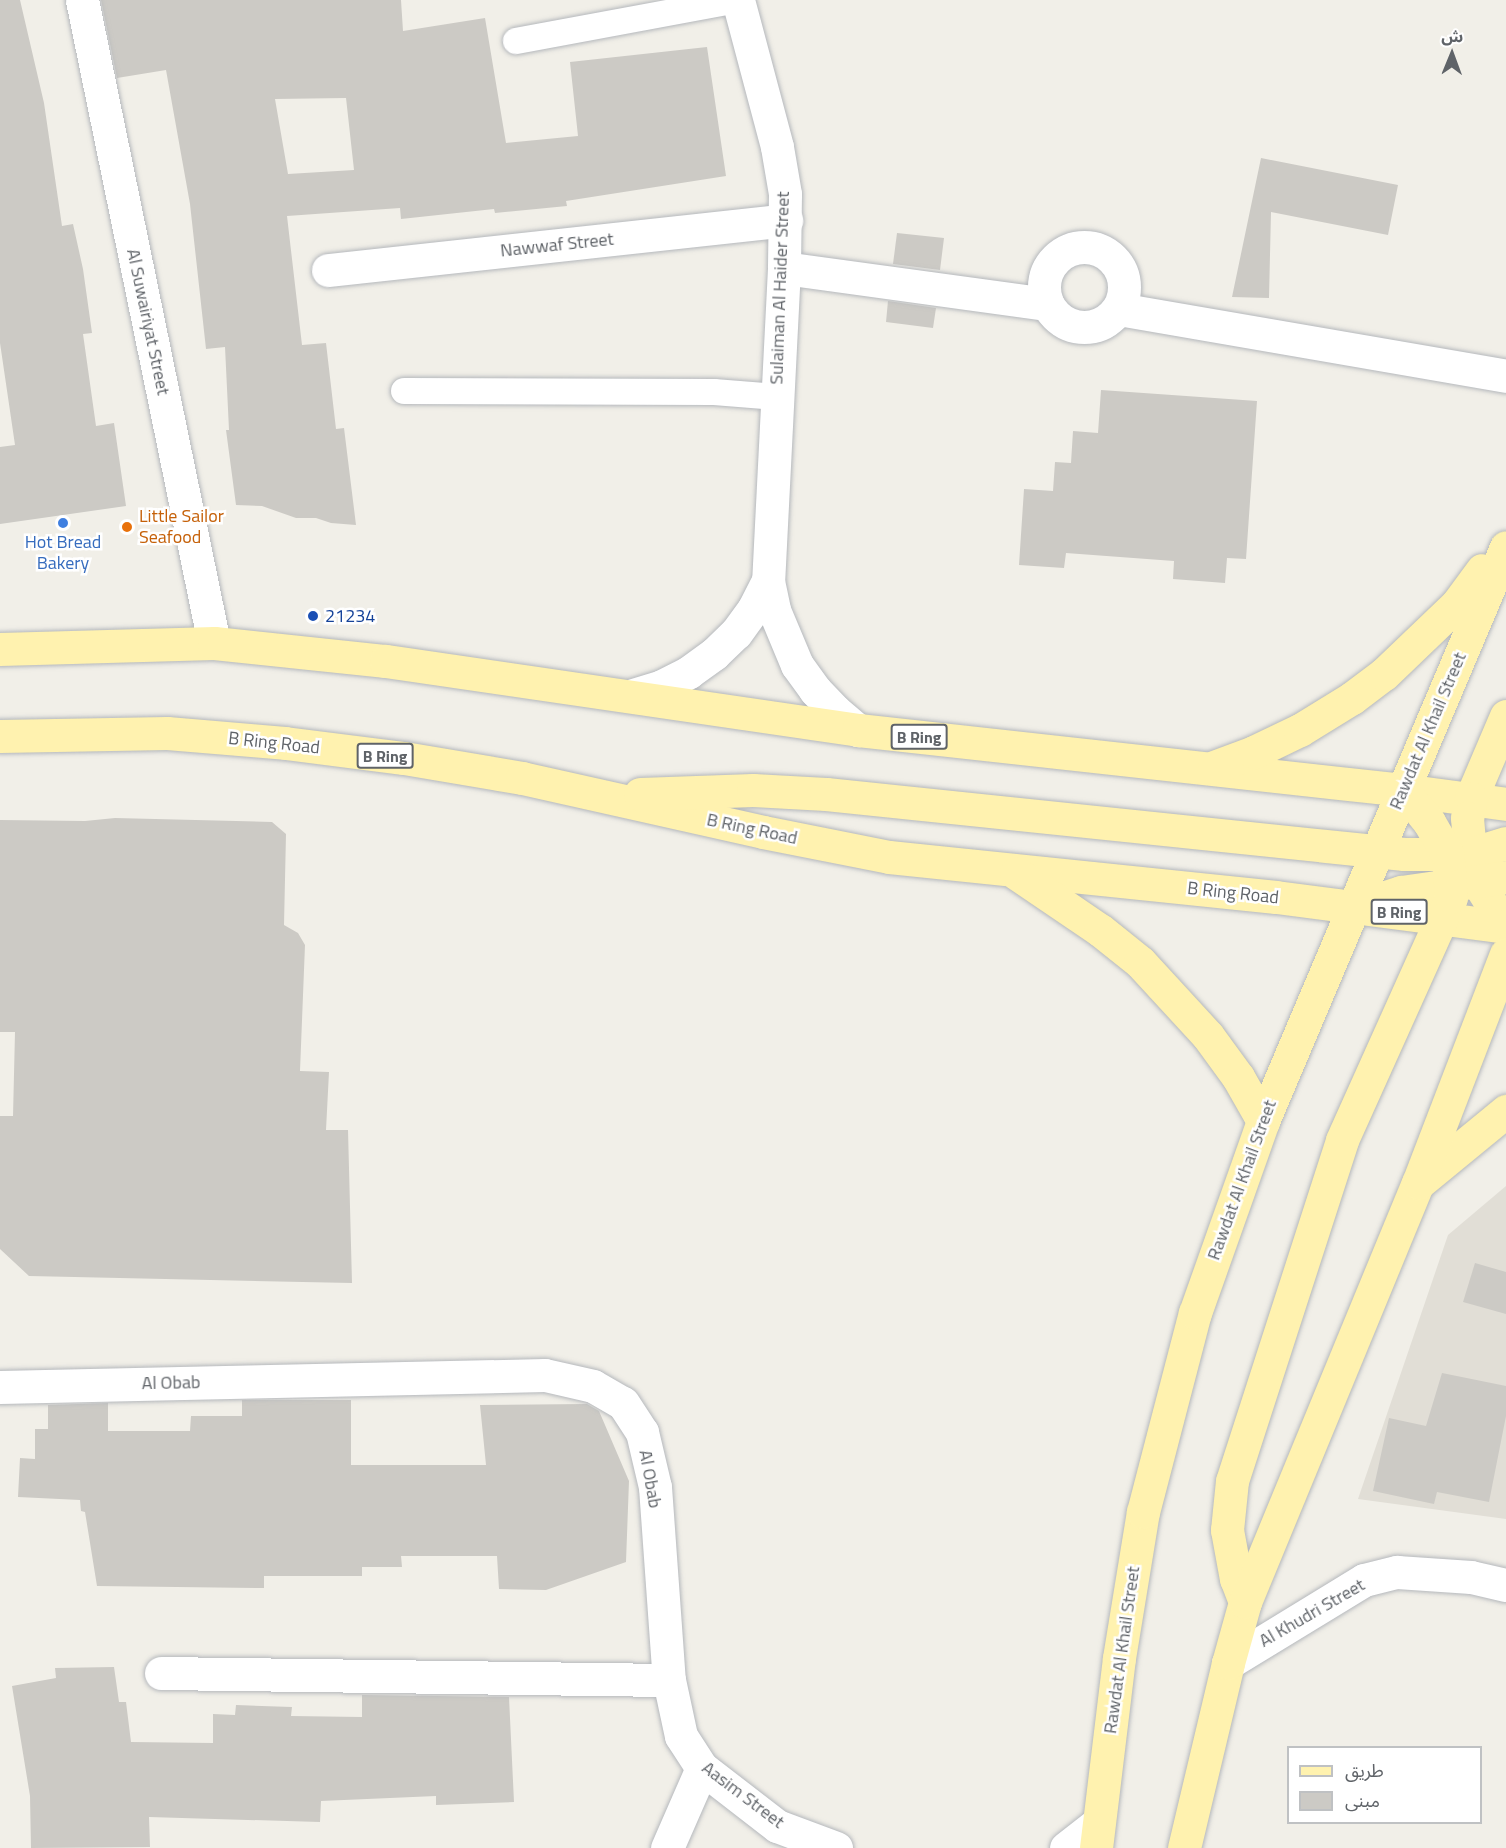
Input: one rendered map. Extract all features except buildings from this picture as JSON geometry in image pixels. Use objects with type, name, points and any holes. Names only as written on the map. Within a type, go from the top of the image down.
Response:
[{"type":"main road","points":[[1207,770],[1254,752],[1300,730],[1344,704],[1384,674],[1457,604],[1506,537]]},
{"type":"main road","name":"Rawdat Al Khail Street","points":[[1097,1836],[1119,1658],[1143,1512],[1195,1313],[1263,1120],[1506,547]]},
{"type":"main road","name":"B Ring","points":[[0,649],[214,643],[386,660],[858,730],[1403,790],[1506,804]]},
{"type":"main road","points":[[1471,870],[1467,818],[1471,798],[1506,716]]},
{"type":"main road","name":"B Ring Road","points":[[0,736],[167,733],[285,743],[427,762],[522,778],[763,832],[889,857],[1354,906],[1506,927]]},
{"type":"main road","points":[[605,797],[679,790],[826,794],[1376,851],[1471,870]]},
{"type":"main road","points":[[1403,790],[1471,870],[1489,901],[1506,921]]},
{"type":"main road","points":[[1245,1602],[1234,1571],[1227,1530],[1232,1481],[1342,1140],[1451,897],[1471,870],[1506,843]]},
{"type":"main road","points":[[1354,906],[1471,870]]},
{"type":"main road","points":[[1012,871],[1100,930],[1140,962],[1208,1036],[1238,1077],[1263,1120]]},
{"type":"main road","points":[[1184,1848],[1228,1663],[1245,1602],[1418,1183],[1506,954]]},
{"type":"main road","points":[[1418,1183],[1506,1111]]},
{"type":"street","name":"Al Suwairiyat Street","points":[[81,0],[214,643]]},
{"type":"street","name":"Sulaiman Al Haider Street","points":[[738,0],[777,147],[786,220],[768,581],[777,619],[797,665],[814,690],[858,730]]},
{"type":"street","name":"Nawwaf Street","points":[[328,270],[786,220]]},
{"type":"street","points":[[1083,246],[1110,255],[1119,267],[1125,288],[1119,309],[1103,323],[1082,328],[1062,321],[1048,304],[1044,283],[1052,263],[1063,253],[1083,246]]},
{"type":"street","points":[[784,268],[1048,304]]},
{"type":"street","points":[[1119,309],[1506,376]]},
{"type":"street","name":"Sulaiman Al Haider Street","points":[[633,695],[680,677],[714,654],[736,633],[754,608],[768,581]]},
{"type":"street","name":"Al Obab","points":[[0,1387],[545,1375],[593,1386],[623,1403],[642,1432],[655,1487],[669,1680]]},
{"type":"street","name":"Al Khudri Street","points":[[1228,1663],[1364,1580],[1397,1572],[1471,1577],[1506,1585]]},
{"type":"street","points":[[161,1673],[669,1680]]},
{"type":"street","name":"Aasim Street","points":[[669,1680],[681,1736],[702,1768],[777,1826],[836,1848]]},
{"type":"street","points":[[667,1848],[702,1768]]},
{"type":"street","points":[[1066,1848],[1097,1836]]},
{"type":"lane","points":[[516,41],[738,0]]},
{"type":"lane","points":[[404,391],[714,392],[777,397]]},
{"type":"shaded area","points":[[1506,1186],[1506,1519],[1358,1499],[1448,1235]]},
{"type":"place","name":"Hot Bread Bakery","points":[[63,523]]},
{"type":"place","name":"Little Sailor Seafood","points":[[127,527]]},
{"type":"place","name":"21234","points":[[313,616]]}]
